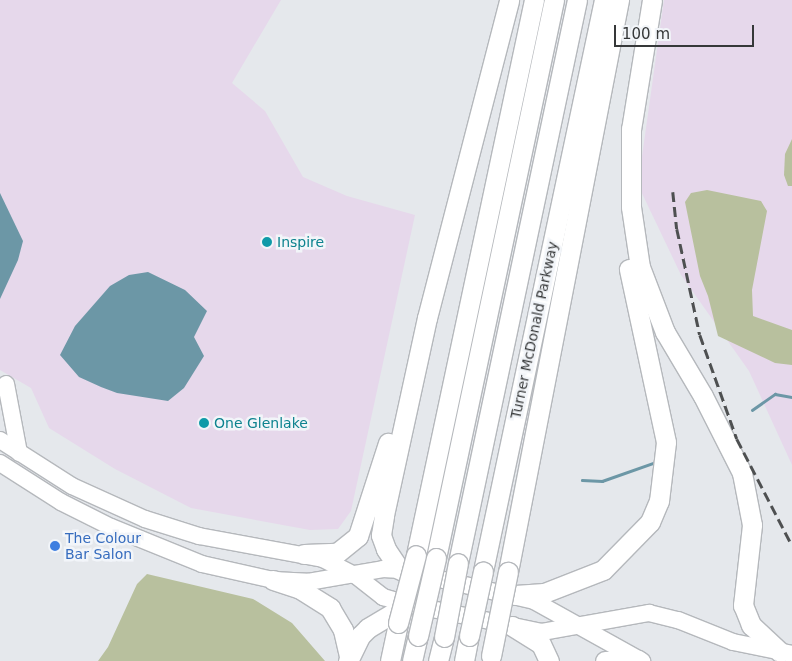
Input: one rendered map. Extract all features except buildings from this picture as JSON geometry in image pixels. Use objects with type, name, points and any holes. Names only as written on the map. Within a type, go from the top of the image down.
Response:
[{"type":"highway","points":[[400,570],[389,554],[381,535],[427,318],[509,0]]},
{"type":"highway","points":[[390,661],[416,555],[534,0]]},
{"type":"highway","points":[[412,661],[436,558],[554,0]]},
{"type":"highway","name":"Turner McDonald Parkway","points":[[438,661],[578,0]]},
{"type":"highway","name":"Turner McDonald Parkway","points":[[464,661],[604,0]]},
{"type":"highway","points":[[490,659],[619,0]]},
{"type":"highway","points":[[652,0],[631,129],[629,180],[640,267],[665,332],[704,396],[742,473],[752,525],[743,605],[751,625],[786,653]]},
{"type":"highway","points":[[515,595],[544,593],[603,570],[650,522],[664,479],[666,442],[619,209],[618,176],[625,118],[643,48]]},
{"type":"highway","points":[[304,554],[337,553],[352,543],[362,528],[427,318]]},
{"type":"highway","points":[[273,580],[300,589],[330,608],[343,630],[349,659]]},
{"type":"highway","points":[[349,659],[368,628],[408,604]]},
{"type":"highway","points":[[512,626],[541,644],[549,661]]},
{"type":"highway","points":[[605,661],[640,660]]},
{"type":"main road","points":[[6,384],[19,453]]},
{"type":"main road","points":[[0,440],[95,497],[171,528],[199,536],[323,559],[355,575],[383,597],[408,604],[542,632],[649,613],[678,620],[733,642],[786,653]]},
{"type":"main road","points":[[4,472],[61,502],[160,548],[202,564],[273,580],[308,582],[383,569],[400,570],[515,595],[548,607],[577,626],[640,660]]},
{"type":"shaded area","points":[[0,0],[281,0],[232,83],[265,111],[303,177],[347,196],[415,215],[351,511],[338,529],[310,530],[191,508],[115,469],[49,428],[31,388],[0,370]]},
{"type":"shaded area","points":[[664,0],[792,0],[792,465],[749,371],[681,275],[638,185]]},
{"type":"green space","points":[[792,139],[792,186],[788,186],[784,175],[785,154]]},
{"type":"green space","points":[[707,190],[761,201],[767,211],[752,290],[753,316],[792,330],[792,365],[775,363],[718,336],[708,296],[700,276],[685,202],[691,193]]},
{"type":"green space","points":[[147,574],[253,599],[292,623],[325,661],[98,661],[108,647],[137,584]]},
{"type":"water","points":[[0,193],[23,241],[18,260],[0,299]]},
{"type":"water","points":[[148,272],[185,290],[207,311],[194,337],[204,356],[184,388],[168,401],[117,393],[101,387],[79,377],[60,355],[75,326],[110,286],[129,275]]},
{"type":"waterway","points":[[752,410],[775,394],[792,397]]},
{"type":"waterway","points":[[582,480],[602,481],[656,462]]},
{"type":"railway","points":[[673,192],[677,229],[700,335],[737,439],[792,545]]},
{"type":"place","name":"Inspire","points":[[267,242]]},
{"type":"place","name":"One Glenlake","points":[[204,423]]},
{"type":"place","name":"The Colour Bar Salon","points":[[55,546]]}]
